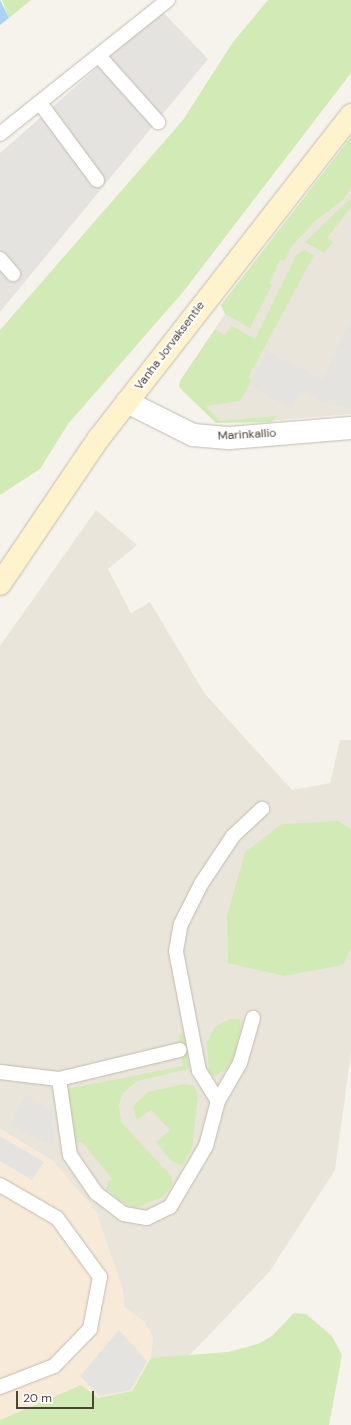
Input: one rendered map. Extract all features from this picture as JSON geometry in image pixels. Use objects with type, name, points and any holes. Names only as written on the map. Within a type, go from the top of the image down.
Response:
[{"type":"main road","name":"Vanha Jorvaksentie","points":[[0,584],[99,438],[351,115]]},
{"type":"street","name":"Marinkallio","points":[[127,402],[193,435],[230,438],[351,428]]},
{"type":"lane","points":[[0,134],[168,0]]},
{"type":"lane","points":[[99,56],[158,122]]},
{"type":"lane","points":[[40,103],[97,180]]},
{"type":"lane","points":[[0,259],[13,274]]},
{"type":"lane","points":[[218,1101],[199,1071],[176,951],[181,924],[201,884],[233,836],[262,809]]},
{"type":"lane","points":[[59,1079],[70,1155],[96,1193],[124,1214],[147,1218],[170,1207],[190,1176],[206,1146],[218,1101],[240,1063],[253,1018]]},
{"type":"lane","points":[[0,1072],[59,1079],[180,1050]]},
{"type":"lane","points":[[0,1185],[57,1218],[100,1277],[90,1329],[54,1366],[0,1387]]},
{"type":"shaded area","points":[[162,11],[208,59],[0,312],[0,153]]},
{"type":"shaded area","points":[[351,151],[351,414],[269,421],[220,421],[180,381],[225,314]]},
{"type":"shaded area","points":[[351,319],[351,408],[320,401],[301,391],[291,409],[249,385],[267,351],[322,379]]},
{"type":"shaded area","points":[[96,510],[137,545],[108,569],[131,613],[150,602],[205,694],[292,790],[330,783],[340,740],[351,740],[351,1053],[335,1170],[270,1271],[189,1356],[151,1358],[153,1337],[144,1322],[124,1307],[123,1290],[53,1161],[0,1129],[0,646]]},
{"type":"shaded area","points":[[25,1094],[53,1111],[53,1146],[10,1125]]},
{"type":"shaded area","points":[[0,1129],[53,1161],[96,1211],[123,1290],[124,1307],[144,1322],[153,1337],[151,1358],[132,1391],[98,1398],[81,1385],[0,1420]]},
{"type":"shaded area","points":[[0,1136],[44,1162],[32,1180],[0,1161]]},
{"type":"shaded area","points":[[119,1330],[147,1361],[131,1390],[99,1396],[80,1376]]},
{"type":"green space","points":[[2,0],[31,0],[9,18]]},
{"type":"green space","points":[[268,0],[351,0],[351,73],[183,292],[68,424],[40,469],[0,495],[0,330],[183,120],[233,42]]},
{"type":"green space","points":[[351,137],[351,187],[343,200],[316,220],[292,246],[284,261],[280,260],[269,284],[272,285],[250,328],[225,314],[221,305]]},
{"type":"green space","points":[[351,198],[351,207],[327,238],[333,242],[324,253],[305,242]]},
{"type":"green space","points":[[305,250],[314,255],[248,378],[252,380],[240,401],[206,406],[220,421],[277,416],[271,422],[216,423],[179,387],[180,381],[215,329],[224,335],[232,326],[255,339],[297,254]]},
{"type":"green space","points":[[338,821],[351,829],[351,949],[343,965],[284,976],[228,963],[227,916],[245,852],[282,824]]},
{"type":"green space","points":[[230,1019],[240,1019],[241,1025],[236,1052],[227,1069],[215,1076],[209,1073],[207,1042],[215,1027]]},
{"type":"green space","points":[[184,1033],[189,1069],[137,1081],[123,1093],[119,1104],[121,1122],[172,1177],[172,1185],[163,1197],[135,1208],[119,1200],[106,1188],[108,1181],[113,1180],[82,1142],[73,1143],[67,1089],[183,1066],[178,1035]]},
{"type":"green space","points":[[184,1084],[194,1085],[198,1095],[192,1148],[182,1166],[171,1161],[156,1142],[170,1130],[151,1110],[137,1120],[133,1106],[148,1092]]},
{"type":"green space","points":[[294,1313],[306,1314],[332,1336],[342,1355],[329,1425],[0,1425],[0,1420],[81,1385],[98,1398],[132,1391],[151,1358],[228,1352],[258,1344],[272,1336]]},
{"type":"water","points":[[0,0],[9,18],[0,25]]}]
